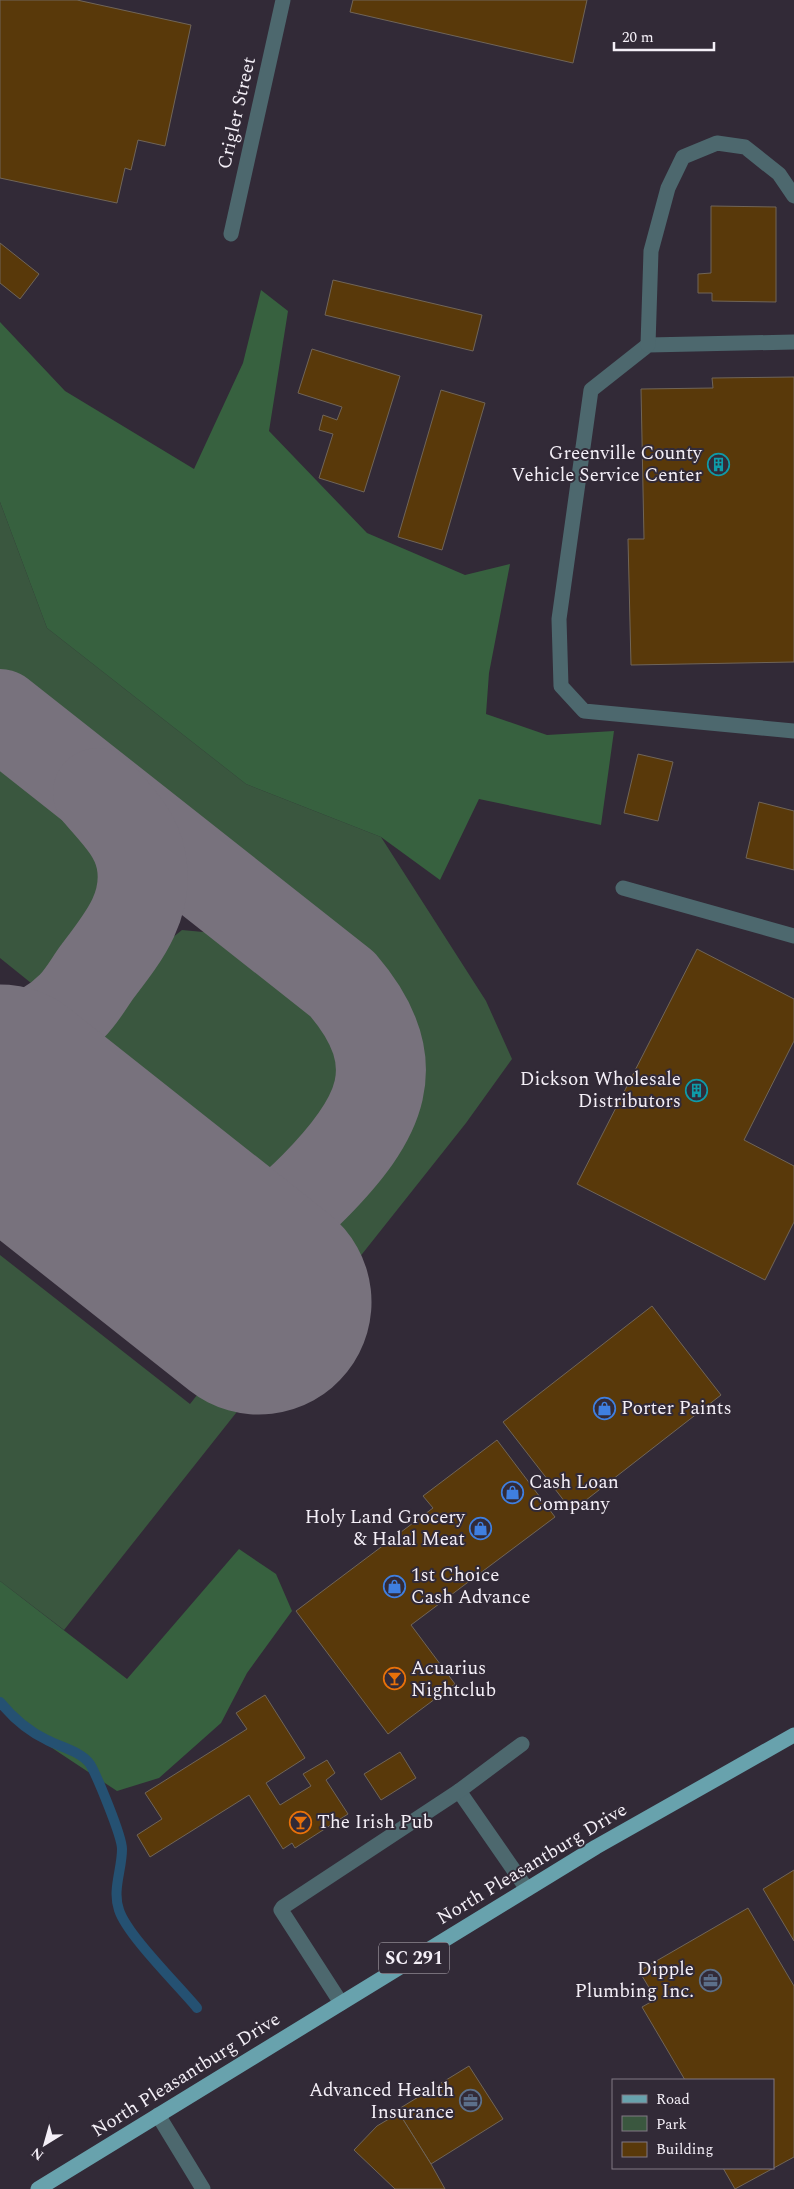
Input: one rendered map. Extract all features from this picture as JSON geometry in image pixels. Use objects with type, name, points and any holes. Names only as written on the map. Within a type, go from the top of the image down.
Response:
[{"type":"main road","name":"North Pleasantburg Drive","points":[[48,2186],[158,2115],[596,1847],[794,1735]]},
{"type":"street","name":"Crigler Street","points":[[231,234],[283,0]]},
{"type":"street","points":[[648,345],[651,251],[668,188],[683,157],[717,143],[746,147],[779,174],[794,196]]},
{"type":"street","points":[[794,342],[648,345],[591,390],[559,619],[561,686],[584,711],[794,731]]},
{"type":"street","points":[[623,888],[794,936]]},
{"type":"street","points":[[341,2003],[281,1910],[283,1907],[459,1791],[522,1744]]},
{"type":"street","points":[[459,1791],[527,1889]]},
{"type":"street","points":[[158,2115],[203,2189]]},
{"type":"green space","points":[[261,290],[288,311],[269,431],[367,533],[465,575],[510,564],[489,673],[486,714],[547,735],[614,731],[601,825],[479,799],[440,880],[381,837],[246,784],[47,628],[0,502],[0,322],[65,391],[194,469],[243,363]]},
{"type":"green space","points":[[0,502],[47,628],[246,784],[381,837],[486,1001],[512,1059],[466,1123],[64,1630],[0,1581],[0,1255],[190,1404],[376,1167],[401,1126],[414,1077],[411,1033],[388,988],[0,680]]},
{"type":"green space","points":[[0,754],[56,796],[85,821],[105,844],[110,860],[109,895],[97,927],[79,954],[41,991],[0,958]]},
{"type":"green space","points":[[182,930],[214,933],[268,966],[335,1028],[347,1065],[337,1113],[314,1146],[278,1179],[96,1035],[110,1001],[137,966]]},
{"type":"green space","points":[[239,1549],[276,1574],[292,1611],[247,1673],[221,1723],[159,1778],[117,1791],[37,1738],[0,1702],[0,1581],[127,1679]]},
{"type":"building","points":[[0,0],[77,0],[191,25],[165,146],[138,140],[131,170],[125,168],[117,203],[0,178]]},
{"type":"building","points":[[353,0],[587,0],[573,63],[350,12]]},
{"type":"building","points":[[711,206],[776,207],[776,302],[712,301],[712,293],[698,293],[698,274],[711,273]]},
{"type":"building","points":[[0,243],[39,274],[20,299],[0,283]]},
{"type":"building","points":[[333,280],[482,315],[473,351],[325,315]]},
{"type":"building","points":[[312,349],[400,376],[364,492],[319,478],[333,434],[319,430],[323,415],[337,420],[342,407],[298,393]]},
{"type":"building","name":"Greenville County Vehicle Service Center","points":[[794,377],[794,662],[631,665],[628,539],[644,539],[641,389],[713,388],[712,378]]},
{"type":"building","points":[[441,390],[485,403],[442,550],[398,537]]},
{"type":"building","points":[[638,754],[673,762],[658,821],[624,813]]},
{"type":"building","points":[[759,802],[794,811],[794,870],[746,858]]},
{"type":"building","name":"Dickson Wholesale Distributors","points":[[697,949],[794,999],[794,1041],[744,1140],[794,1166],[794,1222],[765,1280],[577,1184]]},
{"type":"building","points":[[652,1306],[721,1395],[572,1511],[503,1422]]},
{"type":"building","points":[[497,1440],[555,1517],[411,1625],[455,1684],[388,1734],[296,1611],[433,1508],[423,1496]]},
{"type":"building","points":[[265,1695],[305,1758],[266,1783],[280,1805],[311,1786],[303,1774],[327,1760],[335,1773],[326,1780],[348,1814],[295,1848],[292,1843],[283,1849],[249,1795],[150,1857],[137,1835],[162,1819],[145,1793],[247,1729],[236,1713]]},
{"type":"building","points":[[400,1752],[416,1778],[381,1800],[364,1774]]},
{"type":"building","points":[[794,1870],[794,1941],[763,1889]]},
{"type":"building","points":[[748,1908],[794,1986],[794,2157],[774,2168],[774,2079],[684,2079],[642,2007],[656,1999],[639,1971]]},
{"type":"building","points":[[469,2066],[503,2119],[431,2164],[397,2110]]},
{"type":"building","points":[[399,2113],[445,2189],[395,2189],[354,2150],[377,2126]]},
{"type":"building","points":[[724,2169],[772,2169],[735,2189]]},
{"type":"waterway","points":[[0,1702],[27,1728],[47,1740],[76,1753],[90,1764],[109,1806],[121,1842],[122,1857],[117,1895],[119,1910],[142,1946],[197,2008]]},
{"type":"taxiway","points":[[0,714],[342,984],[363,1013],[376,1040],[381,1066],[379,1090],[370,1114],[356,1138],[337,1162],[295,1205],[264,1228],[241,1238],[228,1240],[201,1239],[159,1223]]},
{"type":"taxiway","points":[[0,1046],[39,1030],[56,1020],[72,1006],[125,933],[138,906],[142,892],[143,876],[141,860],[135,841],[118,816],[98,793]]},
{"type":"runway","points":[[0,1097],[259,1302]]},
{"type":"place","name":"Greenville County Vehicle Service Center","points":[[718,464]]},
{"type":"place","name":"Dickson Wholesale Distributors","points":[[697,1090]]},
{"type":"place","name":"Porter Paints","points":[[605,1408]]},
{"type":"place","name":"Cash Loan Company","points":[[513,1493]]},
{"type":"place","name":"Holy Land Grocery & Halal Meat","points":[[481,1528]]},
{"type":"place","name":"1st Choice Cash Advance","points":[[395,1586]]},
{"type":"place","name":"Acuarius Nightclub","points":[[395,1679]]},
{"type":"place","name":"The Irish Pub","points":[[301,1822]]},
{"type":"place","name":"Dipple Plumbing Inc.","points":[[710,1980]]},
{"type":"place","name":"Advanced Health Insurance","points":[[470,2101]]}]
